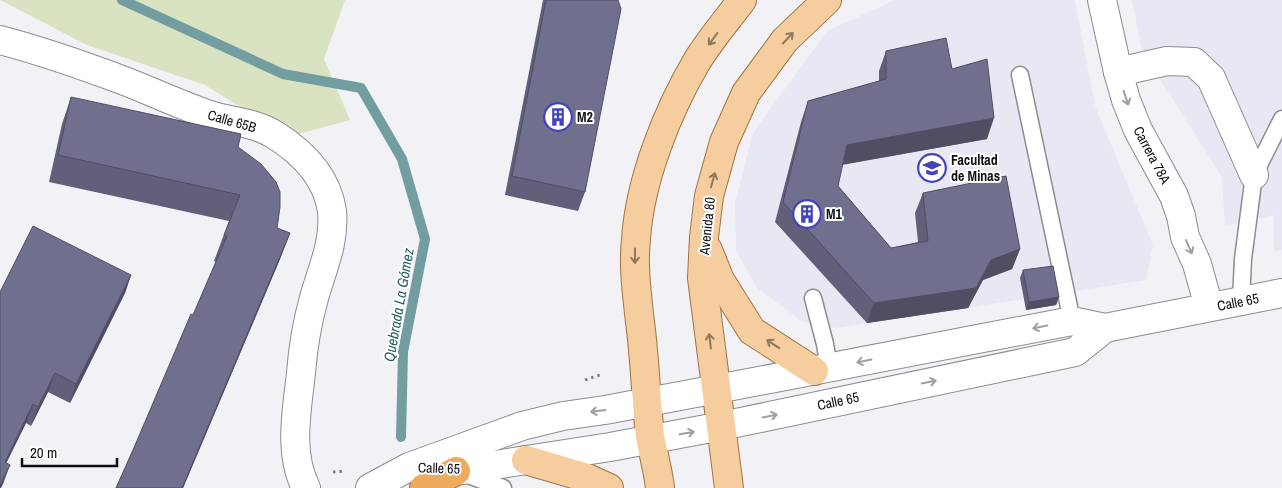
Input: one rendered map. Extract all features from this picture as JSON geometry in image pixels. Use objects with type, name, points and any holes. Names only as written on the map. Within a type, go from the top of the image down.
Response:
[{"type":"highway","points":[[416,478],[456,471]]},
{"type":"main road","points":[[660,488],[646,402],[635,267],[640,208],[662,131],[686,82],[711,41],[742,0]]},
{"type":"main road","name":"Avenida 80","points":[[729,488],[702,278],[709,196],[724,142],[746,93],[785,40],[827,0]]},
{"type":"main road","name":"Carrera 78A","points":[[1102,0],[1118,72],[1138,130],[1174,196],[1181,216],[1185,237],[1197,264],[1209,307]]},
{"type":"main road","name":"Calle 65B","points":[[0,40],[76,63],[211,115],[244,122],[273,134],[297,150],[310,163],[321,179],[332,209],[333,229],[331,246],[308,321],[303,352],[296,424],[296,459],[299,473],[306,488]]},
{"type":"main road","points":[[1118,72],[1168,61],[1194,62],[1211,78],[1254,175]]},
{"type":"main road","points":[[704,237],[720,280],[752,331],[821,369]]},
{"type":"main road","name":"Calle 65","points":[[370,488],[416,478],[522,426],[563,416],[605,410],[1072,321],[1105,328],[1282,293]]},
{"type":"main road","points":[[1072,321],[1075,352]]},
{"type":"main road","name":"Calle 65","points":[[456,471],[722,426],[1075,352],[1105,328]]},
{"type":"main road","points":[[526,460],[587,478],[609,488]]},
{"type":"lane","points":[[1020,75],[1072,321]]},
{"type":"lane","points":[[1241,301],[1243,259],[1254,175],[1282,119]]},
{"type":"lane","points":[[813,298],[825,344],[821,369]]},
{"type":"lane","points":[[456,471],[503,488]]},
{"type":"path","points":[[578,382],[603,374]]},
{"type":"shaded area","name":"Facultad de Minas","points":[[895,0],[1075,0],[1095,106],[1153,245],[1146,280],[836,328],[803,322],[757,288],[736,250],[735,203],[753,133],[827,31]]},
{"type":"shaded area","points":[[1132,0],[1282,0],[1282,250],[1274,251],[1274,215],[1225,226],[1222,177],[1142,51]]},
{"type":"green space","points":[[0,0],[345,0],[324,59],[350,120],[288,137],[205,85],[87,45]]},
{"type":"building","name":"M2","points":[[546,0],[618,0],[621,9],[585,192],[512,176]]},
{"type":"building","points":[[946,38],[952,69],[987,59],[994,118],[847,145],[838,186],[891,248],[928,241],[923,193],[1006,176],[1020,249],[991,260],[976,288],[874,303],[783,202],[808,101],[886,79],[886,51]]},
{"type":"building","points":[[71,97],[241,134],[238,147],[261,164],[276,182],[280,192],[277,228],[290,233],[182,488],[116,488],[191,314],[193,315],[227,236],[224,235],[240,195],[58,155]]},
{"type":"building","points":[[33,226],[131,275],[76,384],[55,373],[38,407],[33,404],[5,462],[10,465],[0,485],[0,292]]},
{"type":"building","points":[[1053,266],[1059,297],[1029,302],[1023,270]]},
{"type":"waterway","name":"Quebrada La Gómez","points":[[122,0],[283,74],[361,88],[402,159],[425,239],[403,352],[401,437]]},
{"type":"place","name":"M2","points":[[558,117]]},
{"type":"place","name":"Facultad de Minas","points":[[932,168]]},
{"type":"place","name":"M1","points":[[807,214]]}]
